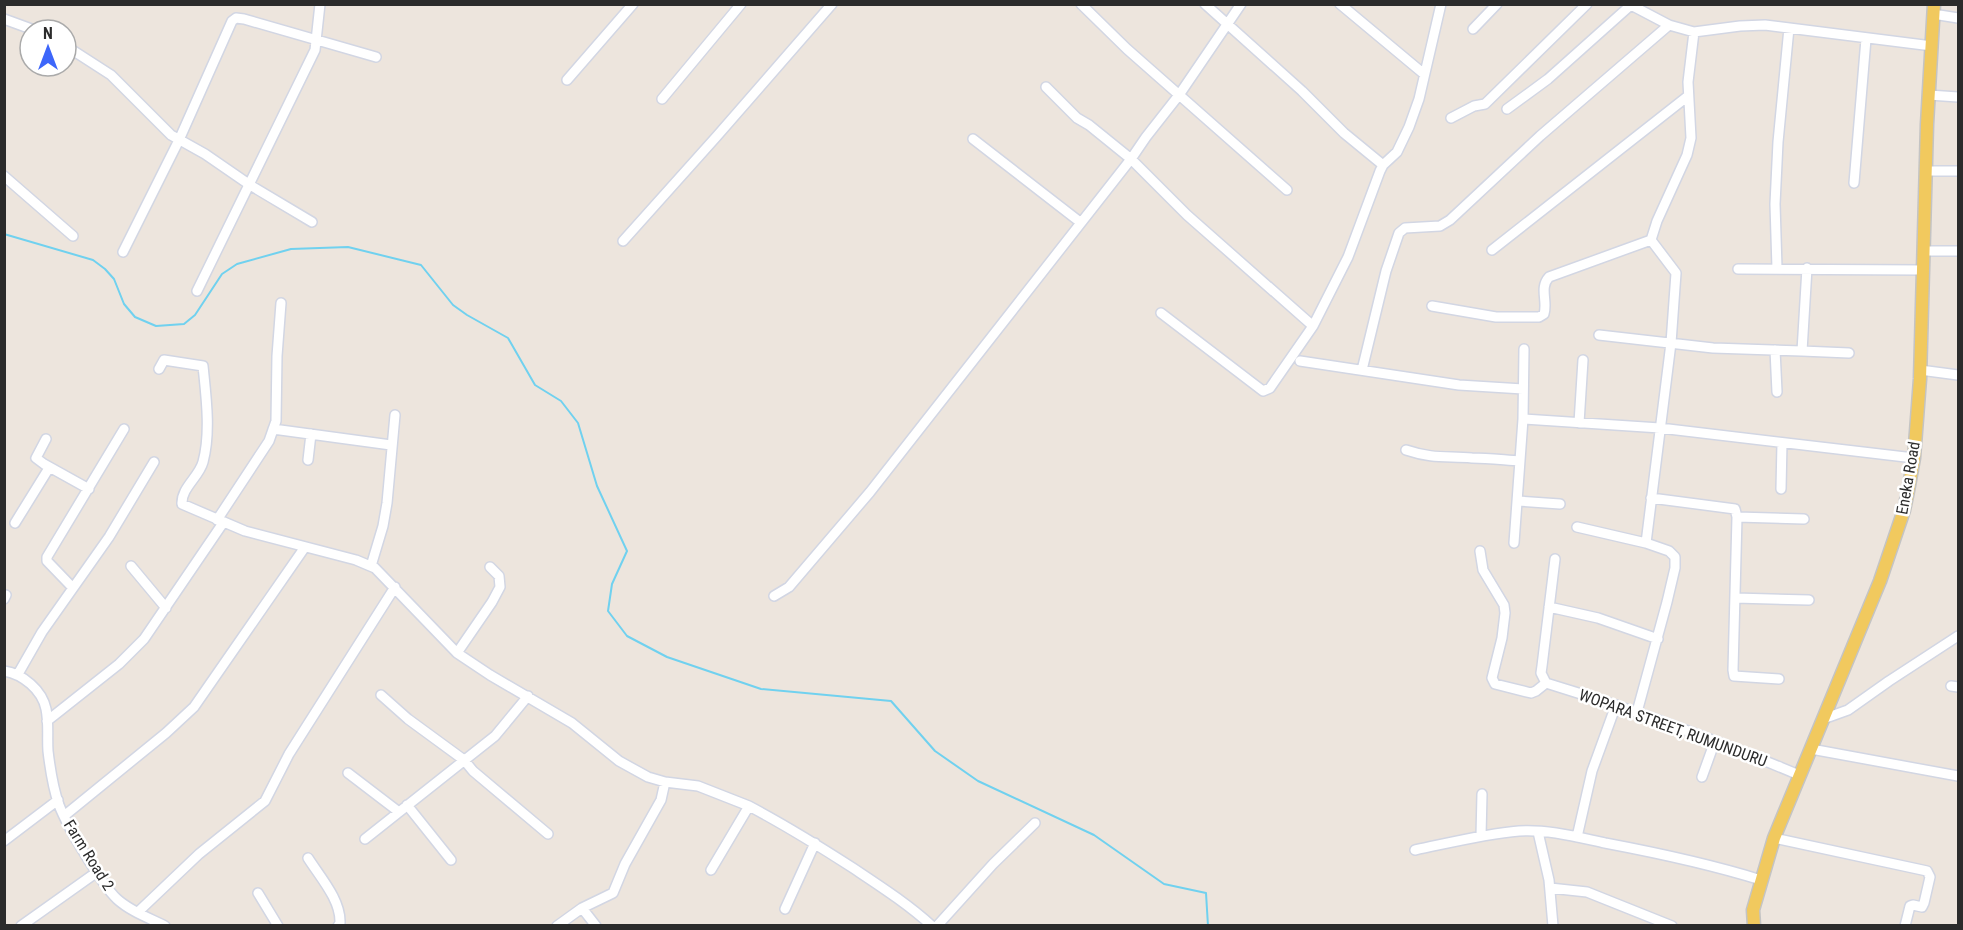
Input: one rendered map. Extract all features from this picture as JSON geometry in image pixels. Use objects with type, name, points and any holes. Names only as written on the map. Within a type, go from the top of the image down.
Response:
[{"type":"main road","name":"Eneka Road","points":[[1754,926],[1753,910],[1774,838],[1876,590],[1898,528],[1908,491],[1914,458],[1920,370],[1934,9]]},
{"type":"street","points":[[196,291],[315,50],[320,4]]},
{"type":"street","points":[[567,80],[633,4]]},
{"type":"street","points":[[662,99],[741,4]]},
{"type":"street","points":[[623,241],[831,4]]},
{"type":"street","points":[[1081,4],[1179,95],[1287,190]]},
{"type":"street","points":[[1205,4],[1344,133],[1383,165]]},
{"type":"street","points":[[774,596],[789,587],[870,492],[1131,159],[1179,95],[1241,4]]},
{"type":"street","points":[[1340,4],[1424,74]]},
{"type":"street","points":[[1161,313],[1263,391],[1270,388],[1313,326],[1348,257],[1383,165],[1397,152],[1409,127],[1419,99],[1441,4]]},
{"type":"street","points":[[1473,29],[1497,4]]},
{"type":"street","points":[[1451,118],[1474,106],[1485,104],[1587,4]]},
{"type":"street","points":[[1507,109],[1548,79],[1631,5],[1669,25],[1694,32],[1740,26],[1789,28],[1932,46]]},
{"type":"street","points":[[1934,9],[1959,18]]},
{"type":"street","points":[[123,252],[179,140],[232,21],[236,18],[244,19],[376,57]]},
{"type":"street","points":[[1362,370],[1386,271],[1399,233],[1405,228],[1440,226],[1450,220],[1540,136],[1669,25]]},
{"type":"street","points":[[1777,268],[1775,204],[1778,142],[1789,28]]},
{"type":"street","points":[[1651,240],[1657,221],[1687,155],[1691,138],[1688,96],[1690,53],[1694,32]]},
{"type":"street","points":[[1854,183],[1866,39]]},
{"type":"street","points":[[78,54],[111,75],[158,124],[179,140],[206,154],[250,185],[312,222]]},
{"type":"street","points":[[1046,87],[1077,118],[1131,159],[1187,215],[1313,326]]},
{"type":"street","points":[[1929,95],[1959,98]]},
{"type":"street","points":[[1492,250],[1688,96]]},
{"type":"street","points":[[973,139],[1080,222]]},
{"type":"street","points":[[1926,171],[1959,171]]},
{"type":"street","points":[[4,176],[73,236]]},
{"type":"street","points":[[1432,306],[1496,317],[1539,317],[1544,314],[1546,308],[1544,282],[1549,277],[1651,240]]},
{"type":"street","points":[[1646,543],[1671,343],[1676,273],[1651,240]]},
{"type":"street","points":[[1924,250],[1959,251]]},
{"type":"street","points":[[1802,351],[1808,268]]},
{"type":"street","points":[[1738,269],[1924,270]]},
{"type":"street","points":[[47,721],[119,664],[144,639],[166,608],[269,441],[276,422],[281,303]]},
{"type":"street","points":[[1599,335],[1713,348],[1849,353]]},
{"type":"street","points":[[1514,543],[1523,419],[1524,349]]},
{"type":"street","points":[[1775,350],[1777,392]]},
{"type":"street","points":[[159,369],[164,360],[203,366],[206,420],[203,464],[182,497],[182,504],[245,531],[371,566],[395,587],[457,652],[490,675],[572,723],[619,761],[648,777],[665,782],[698,786],[749,806],[815,843],[872,880],[921,915],[932,926]]},
{"type":"street","points":[[1579,423],[1583,360]]},
{"type":"street","points":[[1300,361],[1459,384],[1523,389]]},
{"type":"street","points":[[1920,370],[1959,375]]},
{"type":"street","points":[[371,566],[385,514],[395,415]]},
{"type":"street","points":[[1523,419],[1660,428],[1914,458]]},
{"type":"street","points":[[73,588],[46,558],[124,429]]},
{"type":"street","points":[[273,429],[391,445]]},
{"type":"street","points":[[308,460],[311,434]]},
{"type":"street","points":[[46,440],[36,458],[49,468],[88,489]]},
{"type":"street","points":[[1781,489],[1782,443]]},
{"type":"street","points":[[1406,450],[1442,458],[1520,461]]},
{"type":"street","points":[[4,671],[18,674],[42,632],[109,537],[154,462]]},
{"type":"street","points":[[15,523],[49,468]]},
{"type":"street","points":[[1651,498],[1734,510],[1737,517],[1732,670],[1734,676],[1779,679]]},
{"type":"street","points":[[1518,501],[1560,504]]},
{"type":"street","points":[[1737,517],[1804,519]]},
{"type":"street","points":[[1577,527],[1646,543],[1669,551],[1675,557],[1675,568],[1658,639],[1637,712]]},
{"type":"street","points":[[64,816],[194,708],[305,547]]},
{"type":"street","points":[[1480,551],[1483,570],[1504,605],[1505,613],[1502,638],[1492,678],[1495,684],[1531,693],[1546,683],[1541,673],[1555,559]]},
{"type":"street","points":[[131,566],[166,608]]},
{"type":"street","points":[[457,652],[500,587],[499,576],[490,567]]},
{"type":"street","points":[[138,912],[199,854],[265,801],[294,745],[395,587]]},
{"type":"street","points":[[1735,598],[1809,600]]},
{"type":"street","points":[[1550,608],[1598,618],[1658,639]]},
{"type":"street","points":[[1823,719],[1848,710],[1959,636]]},
{"type":"street","name":"Farm Road 2","points":[[18,674],[37,692],[46,707],[48,750],[58,800],[64,816],[97,872],[117,899],[165,926]]},
{"type":"street","name":"WOPARA STREET, RUMUNDURU","points":[[1546,683],[1637,712],[1799,776]]},
{"type":"street","points":[[381,695],[464,760],[549,834]]},
{"type":"street","points":[[365,839],[495,736],[528,696]]},
{"type":"street","points":[[1577,837],[1592,771],[1617,705]]},
{"type":"street","points":[[1702,777],[1715,741]]},
{"type":"street","points":[[1811,749],[1959,776]]},
{"type":"street","points":[[348,773],[399,812]]},
{"type":"street","points":[[556,926],[582,908],[613,893],[625,864],[661,800],[665,782]]},
{"type":"street","points":[[1481,836],[1482,794]]},
{"type":"street","points":[[4,842],[58,800]]},
{"type":"street","points":[[407,805],[451,860]]},
{"type":"street","points":[[711,870],[749,806]]},
{"type":"street","points":[[937,926],[993,864],[1035,823]]},
{"type":"street","points":[[1415,850],[1481,836],[1520,831],[1538,832],[1577,837],[1691,860],[1761,880]]},
{"type":"street","points":[[1538,832],[1550,888],[1553,926]]},
{"type":"street","points":[[1774,838],[1927,871],[1930,877],[1924,903],[1922,907],[1910,906],[1905,926]]},
{"type":"street","points":[[785,909],[815,843]]},
{"type":"street","points":[[308,858],[333,896],[340,916],[338,926]]},
{"type":"street","points":[[21,926],[97,872]]},
{"type":"street","points":[[1550,888],[1587,892],[1672,926]]},
{"type":"street","points":[[258,893],[278,926]]},
{"type":"street","points":[[582,908],[596,926]]},
{"type":"waterway","points":[[4,234],[93,260],[114,279],[124,304],[135,317],[156,326],[184,324],[195,315],[222,274],[237,264],[291,249],[348,247],[421,265],[453,305],[508,338],[535,385],[561,401],[578,423],[597,486],[627,551],[612,584],[608,611],[627,636],[667,657],[761,689],[891,701],[935,751],[978,781],[1094,835],[1164,884],[1206,893],[1208,926]]}]
